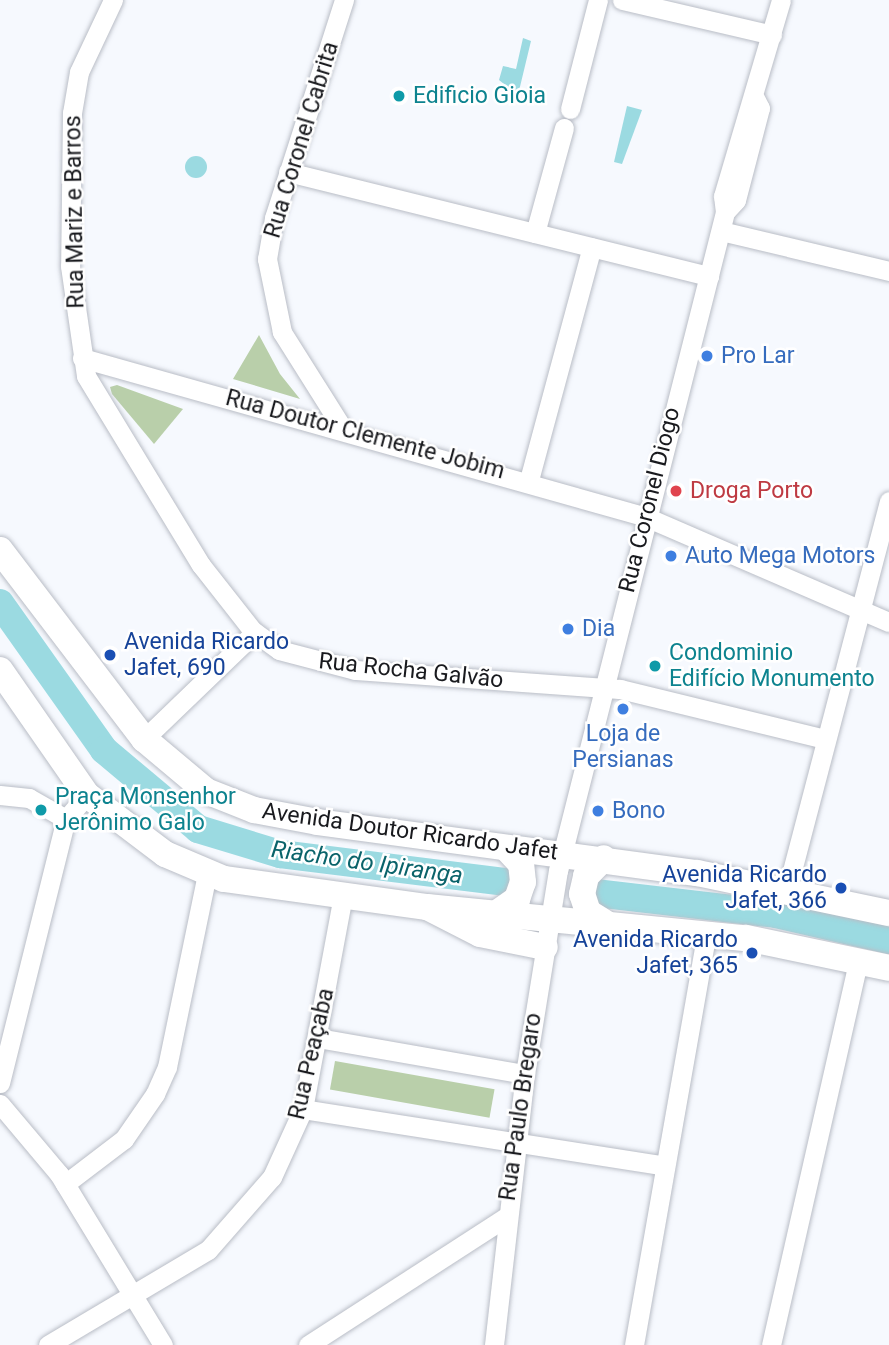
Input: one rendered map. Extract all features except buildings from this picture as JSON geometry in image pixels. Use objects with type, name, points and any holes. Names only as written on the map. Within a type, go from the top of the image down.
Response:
[{"type":"main road","name":"Avenida Doutor Ricardo Jafet","points":[[0,550],[144,739],[206,791],[254,810],[506,848],[559,862],[604,858],[788,890],[889,912]]},
{"type":"main road","points":[[0,670],[87,795],[165,854],[207,874],[272,890],[344,895],[427,907],[500,911],[706,933],[889,968]]},
{"type":"main road","points":[[500,911],[517,899],[523,882],[521,864],[506,848]]},
{"type":"main road","points":[[604,858],[586,876],[582,894],[588,912],[604,922]]},
{"type":"main road","points":[[427,907],[480,934],[545,947]]},
{"type":"street","name":"Rua Mariz e Barros","points":[[113,0],[79,72],[72,113],[70,266],[82,358],[96,401],[201,565],[256,632]]},
{"type":"street","name":"Rua Coronel Cabrita","points":[[344,0],[274,218],[269,294],[282,332],[344,429]]},
{"type":"street","points":[[570,109],[598,0]]},
{"type":"street","points":[[622,0],[772,35]]},
{"type":"street","name":"Rua Coronel Diogo","points":[[559,862],[723,222],[727,180],[747,105],[755,98],[781,0]]},
{"type":"street","points":[[535,233],[564,128]]},
{"type":"street","points":[[288,172],[709,276]]},
{"type":"street","points":[[723,222],[889,271]]},
{"type":"street","points":[[529,480],[592,247]]},
{"type":"street","name":"Rua Doutor Clemente Jobim","points":[[82,358],[529,480],[646,517],[889,622]]},
{"type":"street","points":[[788,890],[825,739],[889,501]]},
{"type":"street","points":[[144,739],[256,632]]},
{"type":"street","name":"Rua Rocha Galvão","points":[[256,632],[279,650],[355,670],[601,690],[825,739]]},
{"type":"street","points":[[0,795],[29,798],[66,820]]},
{"type":"street","points":[[0,1083],[66,820],[87,795]]},
{"type":"street","name":"Rua Paulo Bregaro","points":[[494,1345],[506,1217],[525,1074],[559,862]]},
{"type":"street","points":[[65,1184],[124,1139],[155,1094],[167,1067],[207,874]]},
{"type":"street","name":"Rua Peaçaba","points":[[48,1345],[133,1296],[228,1233],[272,1177],[303,1109],[344,895]]},
{"type":"street","points":[[634,1345],[706,933]]},
{"type":"street","points":[[771,1345],[858,961]]},
{"type":"street","points":[[318,1038],[525,1074]]},
{"type":"street","points":[[0,1104],[65,1184],[163,1345]]},
{"type":"street","points":[[303,1109],[665,1166]]},
{"type":"street","points":[[308,1345],[506,1217]]},
{"type":"green space","points":[[259,335],[280,374],[300,399],[233,379]]},
{"type":"green space","points":[[117,385],[183,409],[154,444],[112,394],[110,387]]},
{"type":"green space","points":[[335,1061],[495,1089],[490,1118],[330,1090]]},
{"type":"water","points":[[523,38],[531,41],[518,95],[499,80],[503,66],[516,69]]},
{"type":"water","points":[[627,106],[642,110],[622,164],[614,162]]},
{"type":"water","points":[[196,156],[206,163],[207,167],[200,177],[196,178],[186,171],[185,167],[192,157]]},
{"type":"waterway","name":"Riacho do Ipiranga","points":[[0,603],[104,750],[198,829],[280,854],[506,882]]},
{"type":"waterway","name":"Riacho do Ipiranga","points":[[595,893],[776,914],[889,940]]},
{"type":"place","name":"Edificio Gioia","points":[[399,96]]},
{"type":"place","name":"Pro Lar","points":[[707,356]]},
{"type":"place","name":"Droga Porto","points":[[676,491]]},
{"type":"place","name":"Auto Mega Motors","points":[[671,556]]},
{"type":"place","name":"Dia","points":[[568,629]]},
{"type":"place","name":"Avenida Ricardo Jafet, 690","points":[[110,655]]},
{"type":"place","name":"Condominio Edifício Monumento","points":[[655,666]]},
{"type":"place","name":"Loja de Persianas","points":[[623,709]]},
{"type":"place","name":"Praça Monsenhor Jerônimo Galo","points":[[41,810]]},
{"type":"place","name":"Bono","points":[[598,811]]},
{"type":"place","name":"Avenida Ricardo Jafet, 366","points":[[841,888]]},
{"type":"place","name":"Avenida Ricardo Jafet, 365","points":[[752,953]]}]
